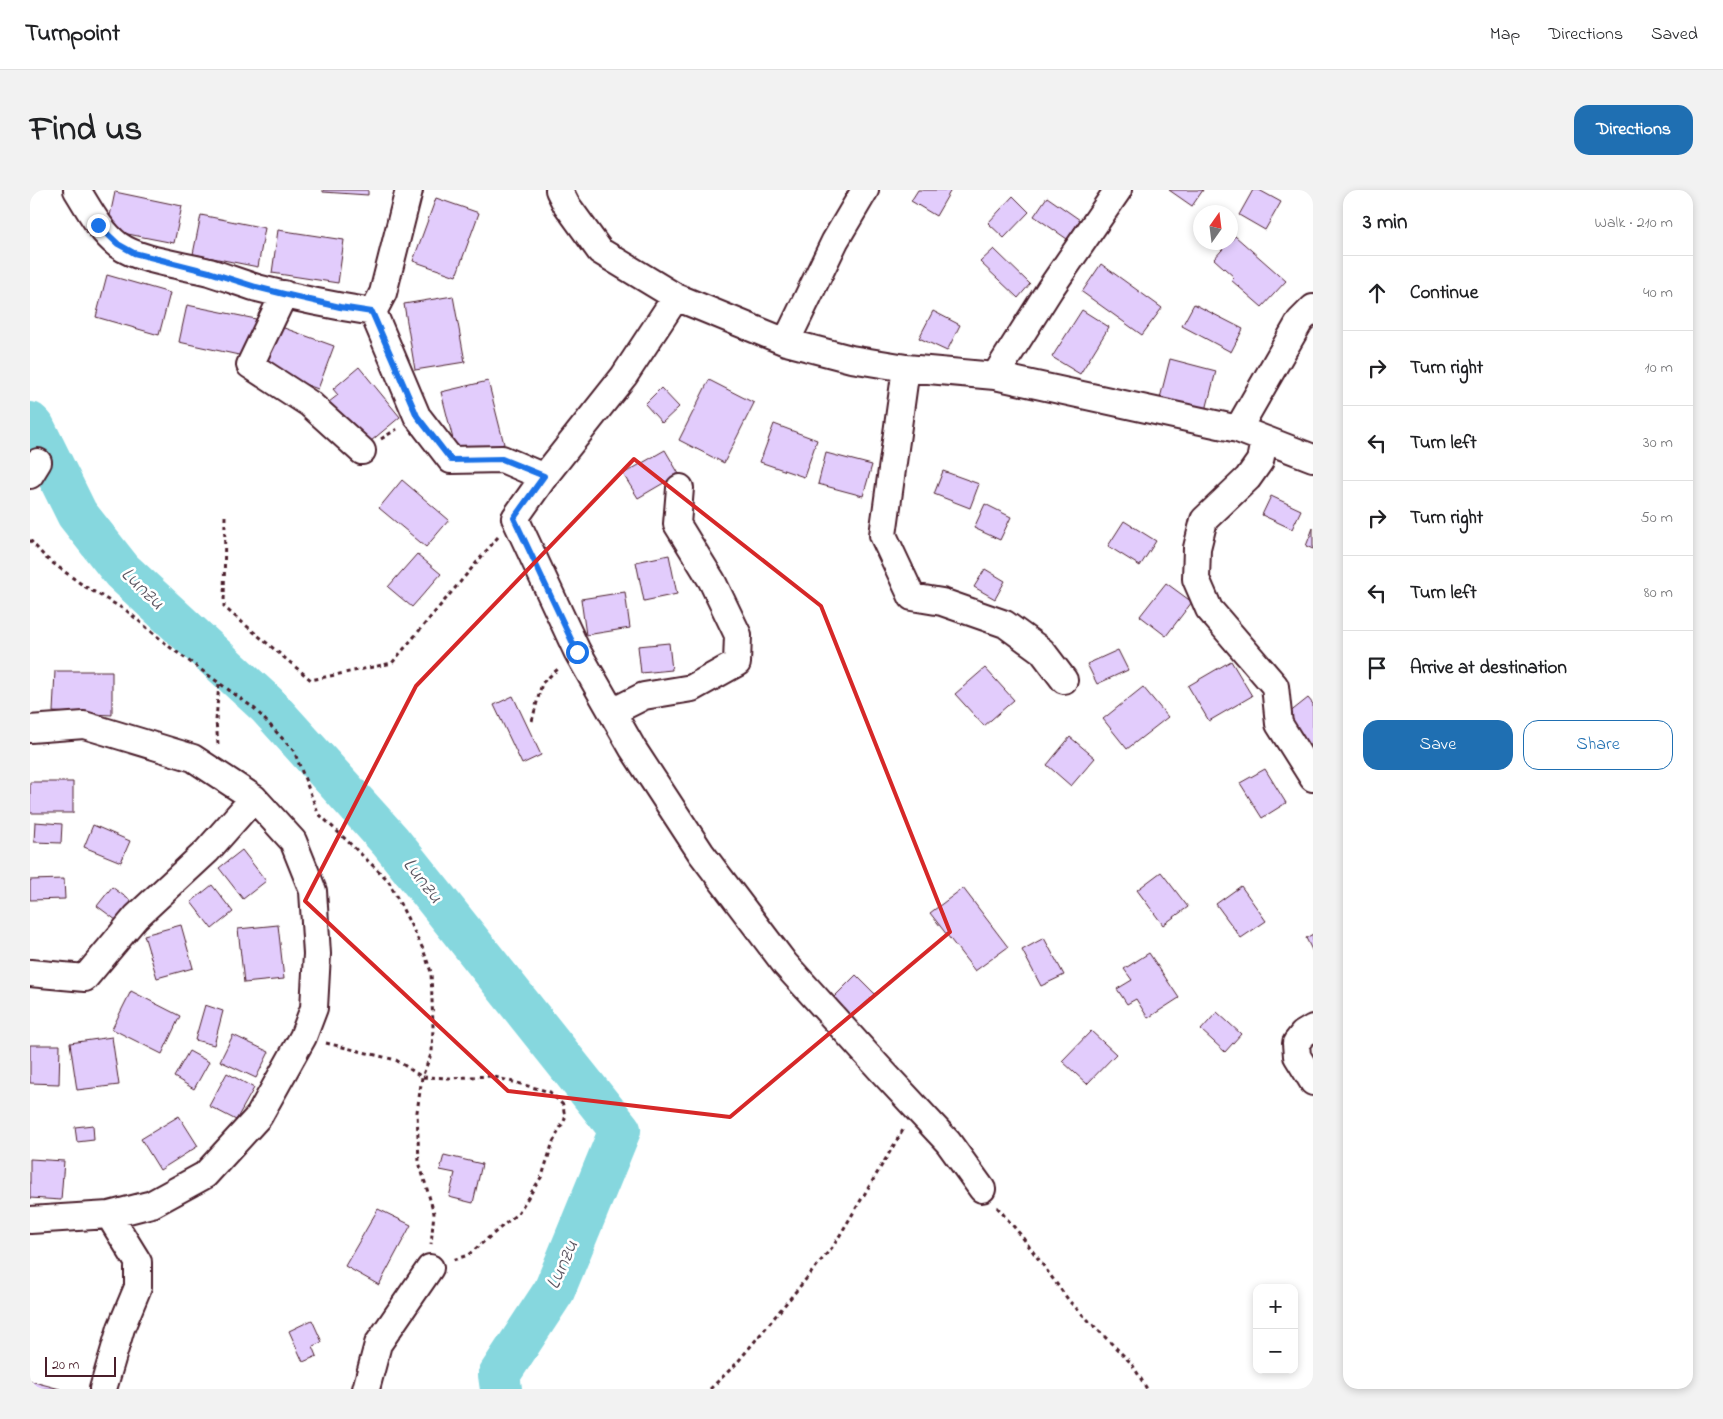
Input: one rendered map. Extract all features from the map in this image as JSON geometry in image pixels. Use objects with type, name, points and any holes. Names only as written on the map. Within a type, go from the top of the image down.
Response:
[{"type":"street","points":[[77,190],[98,225],[118,244],[134,253],[284,294],[340,307],[372,312]]},
{"type":"street","points":[[372,312],[383,293],[409,190]]},
{"type":"street","points":[[559,190],[566,204],[600,251],[676,297],[786,342],[851,358],[906,368],[995,376],[1238,429],[1313,458]]},
{"type":"street","points":[[786,342],[835,241],[865,190]]},
{"type":"street","points":[[995,376],[1050,289],[1118,190]]},
{"type":"street","points":[[284,294],[250,365],[310,404],[362,451]]},
{"type":"street","points":[[676,297],[624,376],[544,476],[514,518],[577,652],[634,749],[701,853],[785,964],[948,1142],[982,1189]]},
{"type":"street","points":[[1238,429],[1300,321],[1313,308]]},
{"type":"street","points":[[372,312],[417,416],[451,460],[502,459],[544,476]]},
{"type":"street","points":[[906,368],[883,535],[912,596],[942,602],[1005,624],[1042,652],[1064,680]]},
{"type":"street","points":[[1264,440],[1260,461],[1248,478],[1204,520],[1197,548],[1196,579],[1209,609],[1275,686],[1278,724],[1313,778]]},
{"type":"street","points":[[612,712],[644,696],[692,688],[737,663],[738,634],[712,582],[677,524],[680,488]]},
{"type":"street","points":[[30,729],[84,726],[193,758],[254,798],[293,841],[312,891],[317,954],[314,1008],[303,1037],[259,1116],[205,1175],[152,1204],[109,1215],[30,1220]]},
{"type":"street","points":[[30,973],[86,978],[136,917],[208,851],[254,798]]},
{"type":"street","points":[[1313,1028],[1303,1034],[1296,1042],[1297,1056],[1313,1082]]},
{"type":"street","points":[[103,1389],[121,1328],[138,1287],[138,1262],[109,1215]]},
{"type":"street","points":[[366,1389],[378,1344],[430,1268]]},
{"type":"path","points":[[362,451],[417,416]]},
{"type":"path","points":[[226,516],[224,607],[312,680],[392,663],[514,518]]},
{"type":"path","points":[[532,721],[542,683],[577,652]]},
{"type":"path","points":[[219,683],[216,721],[218,758],[224,778]]},
{"type":"path","points":[[303,1037],[396,1060],[422,1077],[491,1076],[550,1092],[562,1105],[565,1119],[553,1142],[542,1176],[518,1213],[468,1255],[430,1268]]},
{"type":"path","points":[[710,1389],[736,1364],[834,1245],[917,1109]]},
{"type":"path","points":[[982,1189],[1020,1234],[1070,1302],[1132,1364],[1147,1389]]},
{"type":"highlighted area","points":[[634,459],[821,606],[950,932],[730,1117],[508,1091],[305,901],[416,686]]},
{"type":"building","points":[[323,190],[368,190],[368,195],[323,192]]},
{"type":"building","points":[[918,190],[951,190],[936,216],[911,201]]},
{"type":"building","points":[[1169,190],[1203,190],[1192,206]]},
{"type":"building","points":[[1253,190],[1259,190],[1281,202],[1265,230],[1239,215]]},
{"type":"building","points":[[115,192],[182,206],[174,243],[107,230]]},
{"type":"building","points":[[1013,196],[1029,212],[1004,238],[988,223]]},
{"type":"building","points":[[1047,197],[1080,220],[1067,239],[1034,216]]},
{"type":"building","points":[[436,198],[479,213],[456,276],[413,261]]},
{"type":"building","points":[[201,215],[265,228],[258,267],[193,254]]},
{"type":"building","points":[[278,230],[344,240],[338,283],[272,273]]},
{"type":"building","points":[[1238,239],[1286,281],[1262,307],[1231,280],[1234,277],[1214,259],[1222,250],[1238,250]]},
{"type":"building","points":[[994,249],[1030,284],[1018,298],[980,262]]},
{"type":"building","points":[[1101,264],[1162,308],[1142,335],[1082,292]]},
{"type":"building","points":[[107,275],[170,293],[159,335],[96,317]]},
{"type":"building","points":[[453,296],[465,362],[415,370],[404,304]]},
{"type":"building","points":[[1194,304],[1243,329],[1231,352],[1182,326]]},
{"type":"building","points":[[187,305],[256,319],[248,357],[179,342]]},
{"type":"building","points":[[1082,310],[1109,327],[1080,374],[1052,357]]},
{"type":"building","points":[[933,311],[960,325],[947,351],[919,338]]},
{"type":"building","points":[[273,324],[334,346],[318,389],[258,367]]},
{"type":"building","points":[[1170,359],[1216,371],[1204,418],[1158,406]]},
{"type":"building","points":[[359,367],[400,417],[365,446],[329,402],[338,395],[333,389]]},
{"type":"building","points":[[709,380],[754,403],[724,463],[679,440]]},
{"type":"building","points":[[488,381],[504,444],[457,455],[441,392]]},
{"type":"building","points":[[661,388],[679,407],[662,423],[645,404]]},
{"type":"building","points":[[774,424],[817,440],[804,477],[760,462]]},
{"type":"building","points":[[665,450],[679,474],[638,498],[623,474]]},
{"type":"building","points":[[826,453],[872,465],[863,496],[818,484]]},
{"type":"building","points":[[943,471],[979,484],[970,508],[934,494]]},
{"type":"building","points":[[402,480],[449,520],[426,547],[379,508]]},
{"type":"building","points":[[1271,496],[1301,510],[1292,529],[1262,515]]},
{"type":"building","points":[[985,504],[1011,517],[1000,540],[974,528]]},
{"type":"building","points":[[1124,521],[1156,541],[1140,566],[1108,546]]},
{"type":"building","points":[[1313,528],[1313,549],[1306,546]]},
{"type":"building","points":[[417,554],[441,574],[412,607],[388,587]]},
{"type":"building","points":[[669,555],[677,594],[644,601],[636,562]]},
{"type":"building","points":[[985,569],[1005,581],[995,599],[974,587]]},
{"type":"building","points":[[1166,583],[1192,602],[1166,636],[1140,616]]},
{"type":"building","points":[[625,592],[630,628],[586,635],[581,599]]},
{"type":"building","points":[[669,643],[672,670],[641,673],[638,646]]},
{"type":"building","points":[[1118,650],[1128,670],[1097,684],[1087,664]]},
{"type":"building","points":[[1231,661],[1252,696],[1209,721],[1188,686]]},
{"type":"building","points":[[985,668],[1014,700],[984,726],[955,694]]},
{"type":"building","points":[[55,671],[112,671],[112,715],[53,712]]},
{"type":"building","points":[[1143,687],[1168,717],[1127,749],[1103,719]]},
{"type":"building","points":[[513,696],[541,755],[522,764],[494,705]]},
{"type":"building","points":[[1308,698],[1313,704],[1313,741],[1307,746],[1284,717]]},
{"type":"building","points":[[1070,737],[1095,758],[1071,786],[1047,765]]},
{"type":"building","points":[[1265,769],[1286,803],[1262,818],[1240,783]]},
{"type":"building","points":[[30,782],[73,782],[73,813],[30,813]]},
{"type":"building","points":[[35,822],[62,824],[61,843],[34,842]]},
{"type":"building","points":[[93,825],[130,841],[121,862],[84,847]]},
{"type":"building","points":[[242,850],[266,881],[243,899],[219,868]]},
{"type":"building","points":[[1161,872],[1188,907],[1163,925],[1137,890]]},
{"type":"building","points":[[64,879],[65,899],[30,900],[30,880]]},
{"type":"building","points":[[212,885],[233,912],[212,929],[191,902]]},
{"type":"building","points":[[1241,886],[1266,921],[1241,938],[1216,904]]},
{"type":"building","points":[[112,887],[135,904],[120,923],[97,906]]},
{"type":"building","points":[[963,888],[1008,947],[975,971],[930,913]]},
{"type":"building","points":[[181,925],[193,968],[157,978],[144,935]]},
{"type":"building","points":[[278,925],[284,979],[244,983],[238,929]]},
{"type":"building","points":[[1313,934],[1313,952],[1306,938]]},
{"type":"building","points":[[1044,938],[1064,975],[1041,986],[1022,950]]},
{"type":"building","points":[[1149,953],[1179,998],[1148,1018],[1136,999],[1127,1004],[1117,989],[1132,980],[1124,969]]},
{"type":"building","points":[[856,975],[875,994],[851,1018],[832,999]]},
{"type":"building","points":[[131,991],[180,1016],[162,1054],[112,1029]]},
{"type":"building","points":[[205,1005],[223,1011],[214,1045],[195,1040]]},
{"type":"building","points":[[1217,1012],[1241,1034],[1225,1052],[1201,1030]]},
{"type":"building","points":[[1091,1031],[1116,1054],[1087,1084],[1062,1061]]},
{"type":"building","points":[[233,1035],[269,1052],[256,1078],[220,1061]]},
{"type":"building","points":[[112,1037],[119,1085],[77,1090],[70,1043]]},
{"type":"building","points":[[30,1045],[60,1045],[59,1084],[30,1083]]},
{"type":"building","points":[[189,1051],[209,1062],[194,1089],[174,1077]]},
{"type":"building","points":[[227,1073],[254,1088],[236,1120],[209,1106]]},
{"type":"building","points":[[179,1116],[198,1146],[160,1170],[141,1139]]},
{"type":"building","points":[[93,1125],[94,1140],[77,1142],[75,1127]]},
{"type":"building","points":[[444,1155],[482,1164],[473,1203],[449,1197],[455,1173],[440,1170]]},
{"type":"building","points":[[30,1159],[64,1161],[61,1200],[30,1198]]},
{"type":"building","points":[[378,1209],[411,1225],[379,1285],[345,1266]]},
{"type":"building","points":[[312,1320],[322,1342],[313,1346],[317,1356],[303,1362],[289,1331]]},
{"type":"building","points":[[30,1381],[60,1389],[30,1389]]},
{"type":"waterway","name":"Lunzu","points":[[30,423],[34,427],[77,514],[122,571],[267,705],[390,841],[620,1130],[554,1291],[499,1375],[501,1389]]},
{"type":"route","points":[[98,225],[118,244],[134,253],[284,294],[340,307],[372,312],[417,416],[451,460],[502,459],[544,476],[514,518],[577,652]]}]
